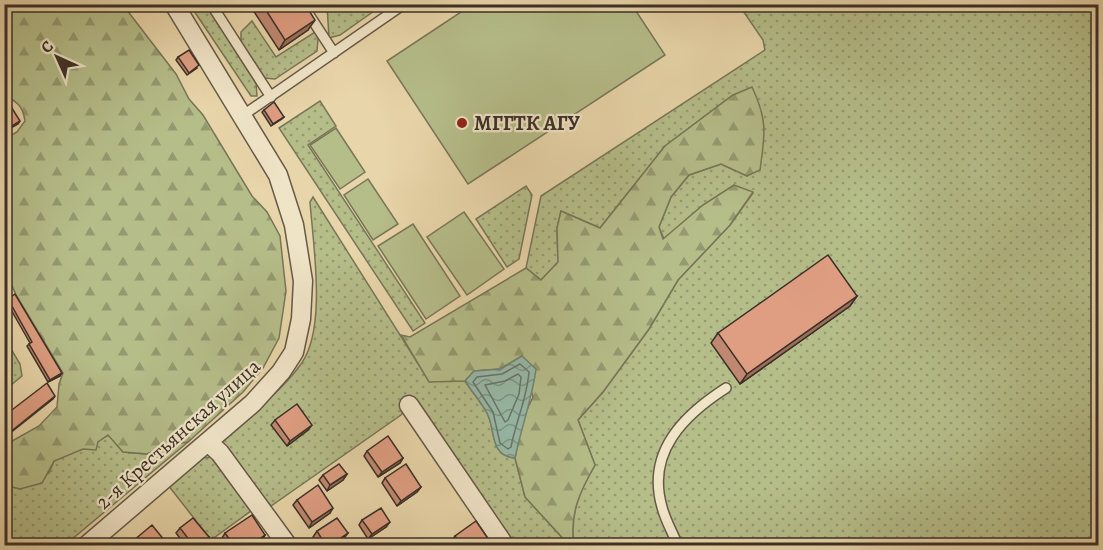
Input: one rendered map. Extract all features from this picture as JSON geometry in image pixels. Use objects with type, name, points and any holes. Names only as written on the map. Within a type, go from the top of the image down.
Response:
[{"type":"street","points":[[174,4],[242,116]]},
{"type":"street","name":"2-я Крестьянская улица","points":[[86,546],[253,403],[281,372],[294,352],[301,319],[303,281],[294,225],[278,176],[242,116]]},
{"type":"street","points":[[409,405],[505,546]]},
{"type":"street","points":[[208,442],[220,453],[288,546]]},
{"type":"lane","points":[[211,4],[271,97]]},
{"type":"lane","points":[[302,4],[334,53]]},
{"type":"lane","points":[[242,116],[404,4]]},
{"type":"lane","points":[[678,546],[662,507],[658,471],[669,441],[684,419],[726,388]]},
{"type":"green space","points":[[5,4],[123,5],[176,74],[189,99],[203,115],[252,196],[267,212],[280,236],[286,291],[279,338],[263,368],[243,392],[188,442],[170,444],[147,454],[123,452],[108,435],[98,442],[96,450],[83,449],[54,461],[42,483],[20,489],[5,485],[5,445],[39,426],[57,407],[59,384],[63,373],[16,295],[5,269],[5,139],[17,132],[25,121],[19,105],[5,95]]},
{"type":"green space","points":[[384,4],[340,35],[329,38],[327,5]]},
{"type":"green space","points":[[473,4],[632,5],[665,55],[468,184],[387,61]]},
{"type":"green space","points":[[190,5],[206,5],[256,83],[257,96],[251,96]]},
{"type":"green space","points":[[739,5],[1098,5],[1098,465],[1092,482],[1097,506],[1093,531],[1098,545],[574,545],[574,513],[595,465],[578,420],[603,392],[649,329],[678,280],[730,225],[753,193],[734,185],[703,205],[664,239],[659,227],[671,197],[689,175],[721,164],[747,176],[733,95],[665,146],[600,228],[561,211],[557,228],[558,262],[541,280],[526,268],[541,196],[765,50],[763,40]]},
{"type":"green space","points":[[252,21],[276,57],[315,32],[318,39],[317,51],[275,79],[265,78],[241,43],[241,32]]},
{"type":"green space","points":[[752,87],[761,109],[764,128],[760,170],[747,176],[721,164],[689,175],[671,197],[659,227],[663,239],[703,205],[734,185],[753,192],[730,225],[678,280],[649,329],[603,392],[578,420],[595,465],[574,513],[574,545],[569,545],[525,497],[515,458],[523,418],[533,397],[522,356],[500,369],[474,371],[465,381],[429,382],[401,335],[410,337],[526,268],[541,280],[558,262],[557,228],[561,211],[600,228],[665,146],[733,95]]},
{"type":"green space","points":[[320,101],[336,126],[308,145],[425,323],[413,331],[279,128]]},
{"type":"green space","points":[[336,128],[365,172],[340,189],[310,145]]},
{"type":"green space","points":[[368,179],[398,224],[373,240],[344,195]]},
{"type":"green space","points":[[526,186],[532,195],[519,259],[507,267],[476,219]]},
{"type":"green space","points":[[313,197],[429,381],[465,381],[487,413],[497,447],[501,453],[515,458],[525,497],[569,545],[505,545],[409,405],[401,415],[271,506],[216,441],[262,405],[283,385],[301,364],[309,349],[316,308],[310,202]]},
{"type":"green space","points":[[464,212],[504,269],[467,295],[427,237]]},
{"type":"green space","points":[[413,224],[460,296],[426,319],[378,246]]},
{"type":"green space","points":[[4,337],[20,364],[22,376],[5,390]]},
{"type":"green space","points":[[109,435],[123,452],[146,454],[170,444],[188,442],[65,545],[5,545],[4,485],[20,489],[49,473],[54,461]]},
{"type":"green space","points":[[213,457],[255,508],[211,540],[168,485],[200,458]]},
{"type":"green space","points":[[1098,465],[1098,539],[1093,531],[1097,506],[1092,482]]},
{"type":"water","points":[[522,356],[536,369],[515,458],[501,453],[497,447],[487,413],[465,381],[474,371],[500,369]]},
{"type":"building","points":[[262,4],[305,4],[315,20],[285,40]]},
{"type":"building","points":[[189,50],[199,65],[189,73],[178,57]]},
{"type":"building","points":[[274,102],[284,117],[273,124],[264,110]]},
{"type":"building","points":[[10,105],[20,121],[4,131],[4,109]]},
{"type":"building","points":[[828,255],[857,296],[747,374],[718,333]]},
{"type":"building","points":[[4,270],[10,277],[4,281]]},
{"type":"building","points":[[15,294],[62,373],[50,380],[29,344],[32,342],[8,299]]},
{"type":"building","points":[[4,349],[7,353],[5,361],[8,366],[4,369]]},
{"type":"building","points":[[47,383],[55,396],[4,437],[4,416]]},
{"type":"building","points":[[297,404],[312,425],[290,441],[275,420]]},
{"type":"building","points":[[388,436],[403,458],[382,472],[367,451]]},
{"type":"building","points":[[339,464],[347,474],[330,485],[323,475]]},
{"type":"building","points":[[406,464],[421,487],[401,501],[385,478]]},
{"type":"building","points":[[318,485],[333,508],[312,522],[297,500]]},
{"type":"building","points":[[381,508],[390,522],[372,534],[362,520]]},
{"type":"building","points":[[252,515],[265,535],[249,546],[234,546],[225,533]]},
{"type":"building","points":[[193,518],[209,537],[198,546],[194,546],[180,528]]},
{"type":"building","points":[[337,518],[348,533],[326,546],[317,531]]},
{"type":"building","points":[[476,521],[491,543],[487,546],[462,546],[455,536]]},
{"type":"building","points":[[152,525],[169,546],[127,546]]},
{"type":"place","name":"МГГТК АГУ","points":[[462,123]]}]
